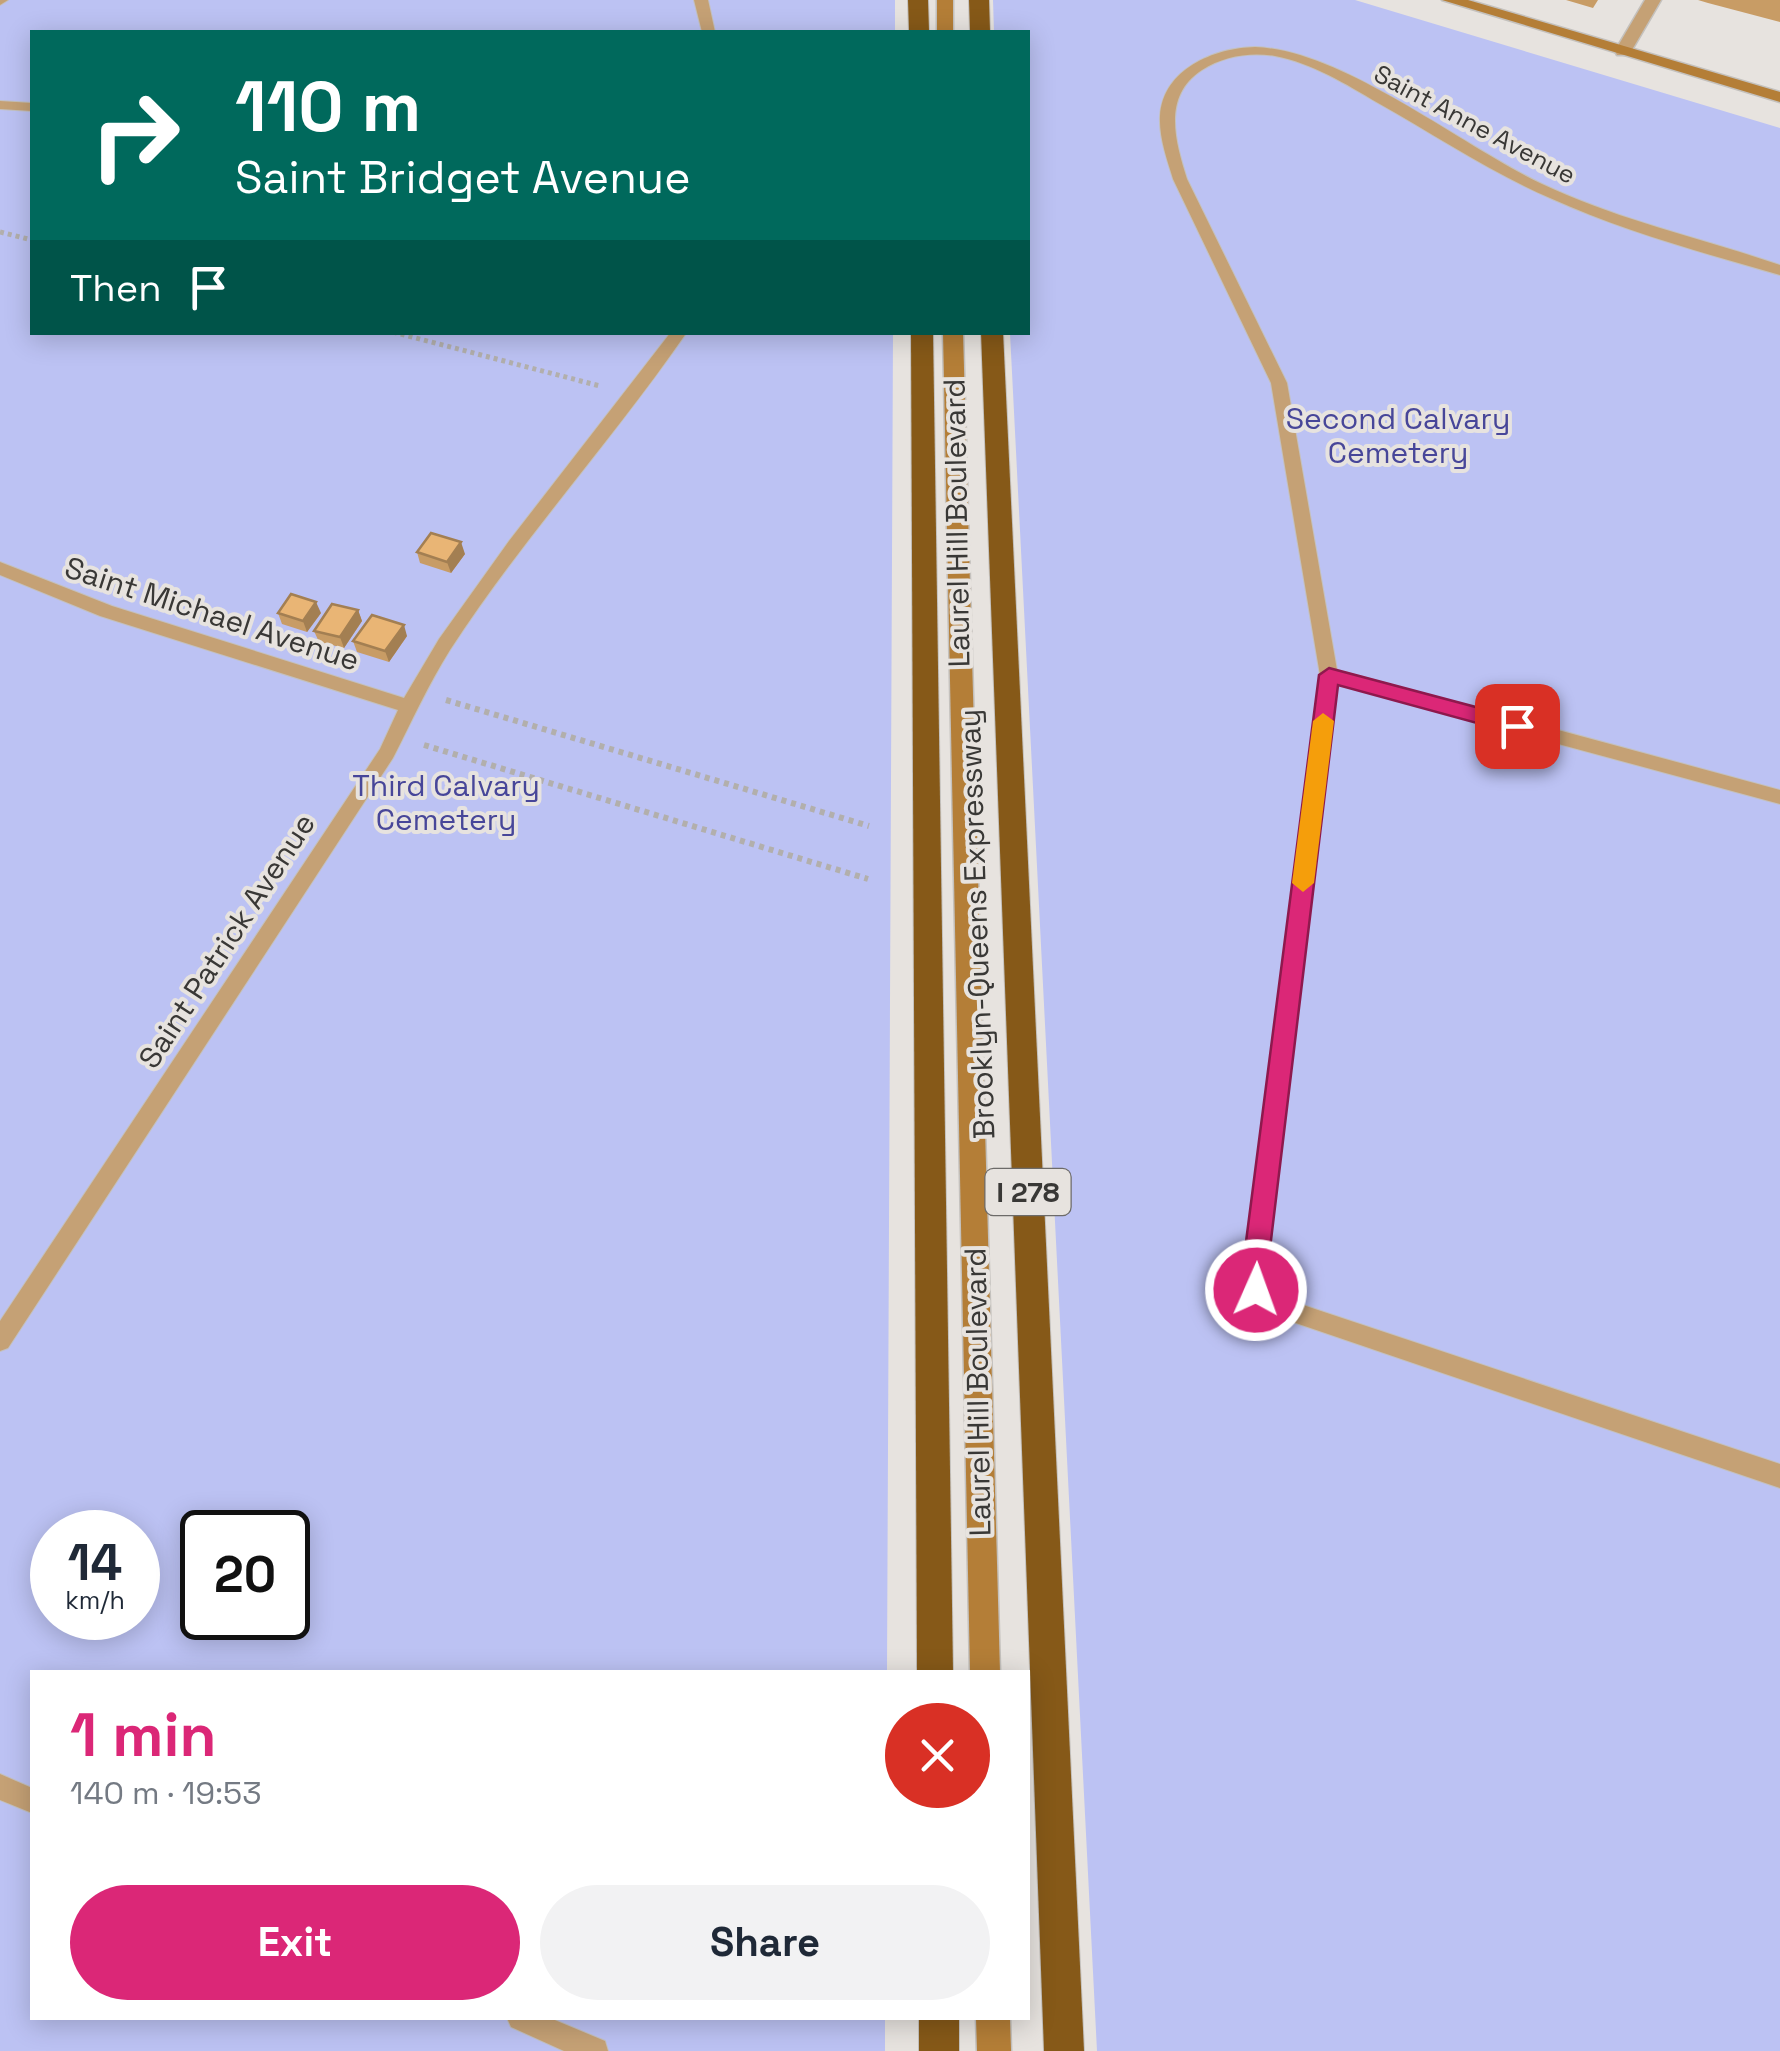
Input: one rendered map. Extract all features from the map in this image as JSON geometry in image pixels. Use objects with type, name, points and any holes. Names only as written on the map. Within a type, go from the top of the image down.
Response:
[{"type":"highway","points":[[918,0],[919,30]]},
{"type":"highway","points":[[978,0],[980,30]]},
{"type":"highway","name":"Brooklyn-Queens Expressway","points":[[922,335],[935,1670]]},
{"type":"highway","name":"Brooklyn-Queens Expressway","points":[[992,335],[1064,2051]]},
{"type":"highway","points":[[938,2020],[939,2051]]},
{"type":"main road","points":[[945,0],[946,30]]},
{"type":"main road","points":[[1450,0],[1780,97]]},
{"type":"main road","name":"Laurel Hill Boulevard","points":[[953,335],[985,1670]]},
{"type":"main road","points":[[993,2020],[994,2051]]},
{"type":"street","points":[[1623,51],[1653,0]]},
{"type":"lane","points":[[701,0],[708,30]]},
{"type":"lane","name":"Saint Anne Avenue","points":[[1329,675],[1279,383],[1268,351],[1182,182],[1167,132],[1172,93],[1186,76],[1206,62],[1244,50],[1278,52],[1301,59],[1560,197],[1780,270]]},
{"type":"lane","points":[[0,105],[30,107]]},
{"type":"lane","name":"Saint Patrick Avenue","points":[[0,1340],[395,737],[412,699],[515,545],[678,335]]},
{"type":"lane","name":"Saint Michael Avenue","points":[[0,568],[106,610],[412,699]]},
{"type":"lane","points":[[1780,797],[1329,675],[1255,1265],[1256,1290],[1281,1308],[1780,1476]]},
{"type":"lane","points":[[0,1786],[30,1800]]},
{"type":"lane","points":[[525,2020],[595,2051]]},
{"type":"path","points":[[0,232],[30,240]]},
{"type":"path","points":[[405,335],[635,394]]},
{"type":"path","points":[[412,699],[869,826]]},
{"type":"path","points":[[395,737],[868,879]]},
{"type":"green space","name":"Third Calvary Cemetery","points":[[0,0],[895,0],[895,30],[30,30],[30,335],[893,335],[887,1670],[30,1670],[30,2020],[885,2020],[885,2051],[0,2051]]},
{"type":"green space","name":"Second Calvary Cemetery","points":[[993,0],[1355,0],[1780,128],[1780,2051],[1097,2051],[1010,335],[1030,335],[1030,30],[994,30]]},
{"type":"building","points":[[431,533],[461,542],[447,562],[417,552]]},
{"type":"building","points":[[291,594],[316,602],[303,621],[278,613]]},
{"type":"building","points":[[332,604],[358,610],[340,637],[314,631]]},
{"type":"building","points":[[372,615],[404,625],[385,651],[353,641]]},
{"type":"slow traffic","points":[[1303,883],[1323,721]]},
{"type":"route","points":[[1256,1290],[1255,1265],[1329,675],[1517,726]]}]
